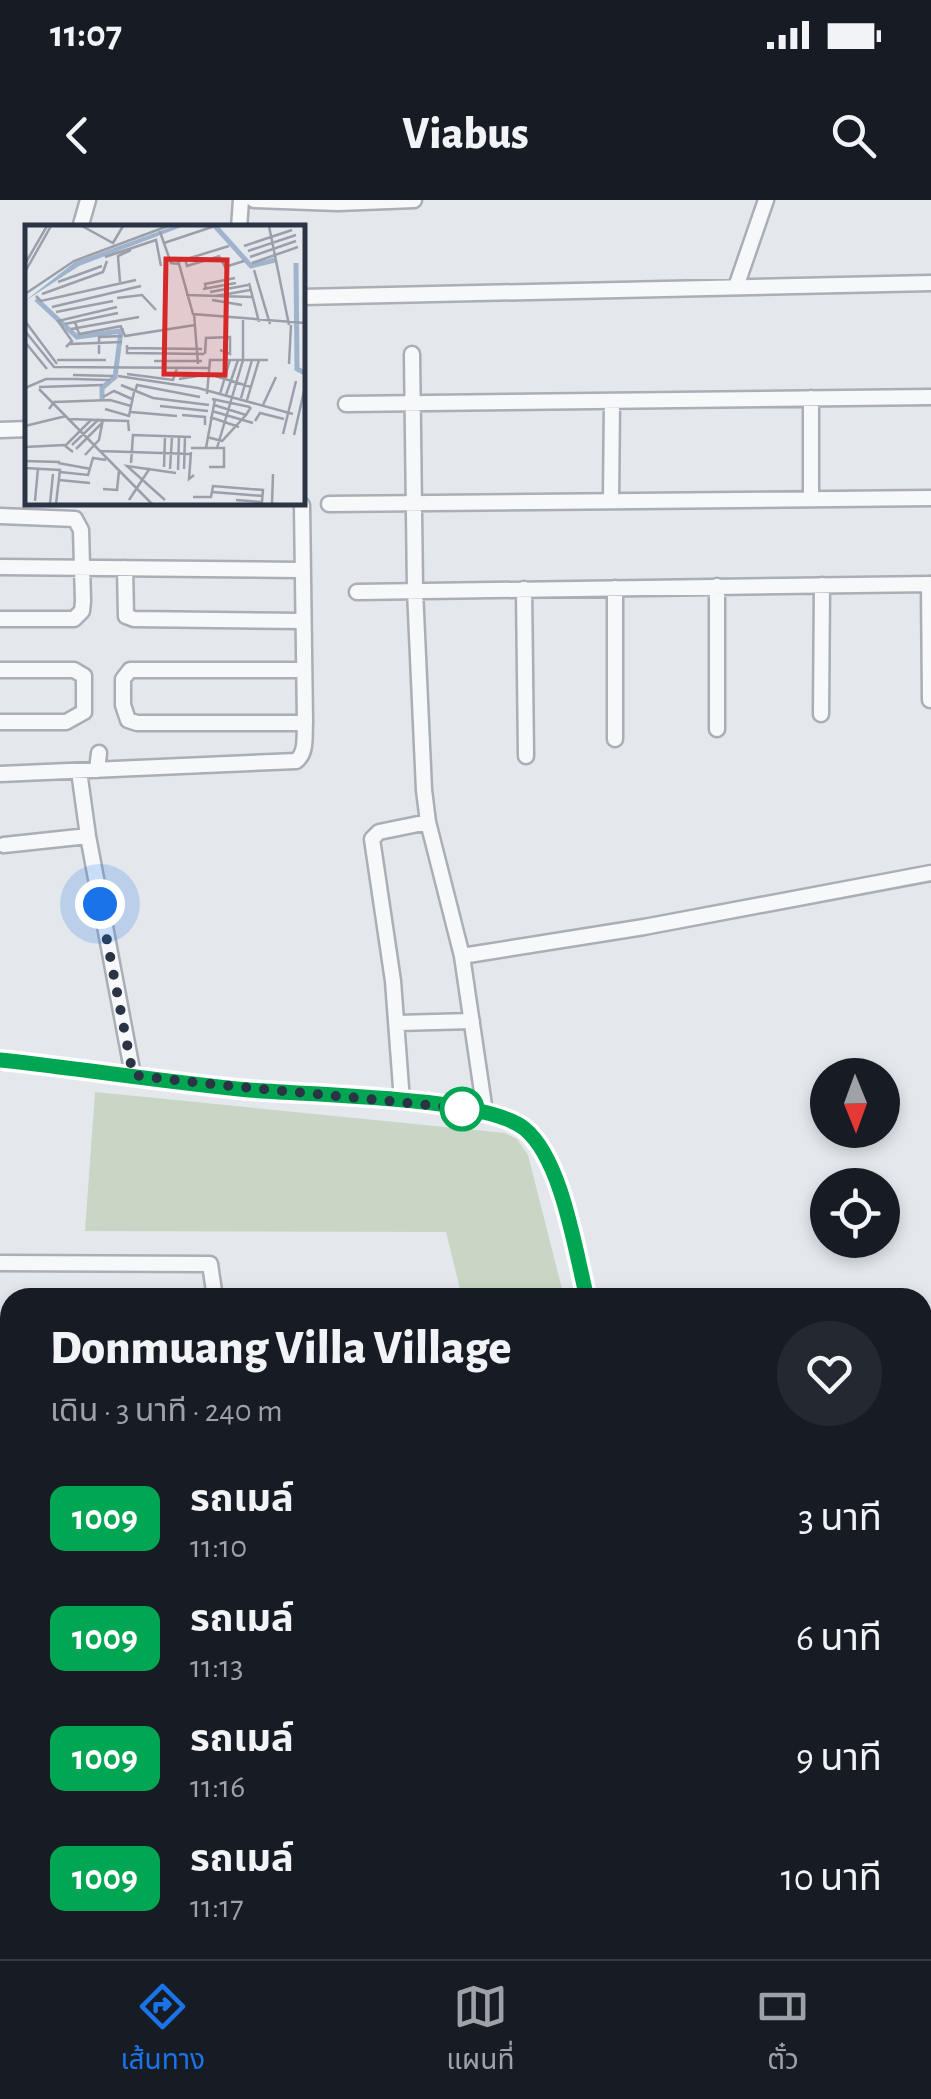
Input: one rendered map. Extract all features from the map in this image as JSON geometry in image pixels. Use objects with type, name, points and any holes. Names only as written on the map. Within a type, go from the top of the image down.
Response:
[{"type":"street","points":[[81,225],[88,200]]},
{"type":"street","points":[[239,225],[241,200]]},
{"type":"street","points":[[254,200],[414,200]]},
{"type":"street","points":[[736,288],[766,200]]},
{"type":"street","points":[[305,296],[931,284]]},
{"type":"street","points":[[412,354],[415,590],[428,822],[462,956],[486,1112]]},
{"type":"street","points":[[346,404],[931,397]]},
{"type":"street","points":[[811,398],[811,499]]},
{"type":"street","points":[[611,501],[612,401]]},
{"type":"street","points":[[0,430],[25,424]]},
{"type":"street","points":[[329,504],[931,498]]},
{"type":"street","points":[[0,774],[296,762],[304,752],[305,723],[302,505]]},
{"type":"street","points":[[0,516],[75,518],[81,530],[82,567],[79,616],[0,618]]},
{"type":"street","points":[[0,566],[302,570]]},
{"type":"street","points":[[124,568],[124,608],[126,616],[134,620],[303,621]]},
{"type":"street","points":[[357,592],[930,584],[930,700]]},
{"type":"street","points":[[820,714],[822,585]]},
{"type":"street","points":[[716,729],[717,586]]},
{"type":"street","points":[[615,739],[616,588]]},
{"type":"street","points":[[524,589],[526,756]]},
{"type":"street","points":[[0,670],[74,670],[84,676],[87,684],[84,712],[74,720],[0,722]]},
{"type":"street","points":[[304,670],[130,670],[125,673],[123,692],[124,714],[136,724],[305,723]]},
{"type":"street","points":[[98,753],[98,770]]},
{"type":"street","points":[[79,771],[133,1075]]},
{"type":"street","points":[[402,1101],[398,1023],[372,839],[379,832],[428,822]]},
{"type":"street","points":[[4,845],[88,836]]},
{"type":"street","points":[[462,956],[644,927],[931,873]]},
{"type":"street","points":[[398,1023],[472,1021]]},
{"type":"street","points":[[0,1060],[249,1090],[402,1101],[508,1117],[544,1149],[584,1288]]},
{"type":"street","points":[[0,1263],[210,1264],[214,1288]]},
{"type":"green space","points":[[95,1092],[505,1133],[517,1139],[528,1155],[562,1288],[460,1288],[446,1232],[85,1231]]},
{"type":"bus line","name":"1009","points":[[0,1060],[249,1090],[402,1101],[508,1117],[544,1149],[584,1288]]},
{"type":"route","points":[[100,904],[133,1075],[462,1109]]}]
